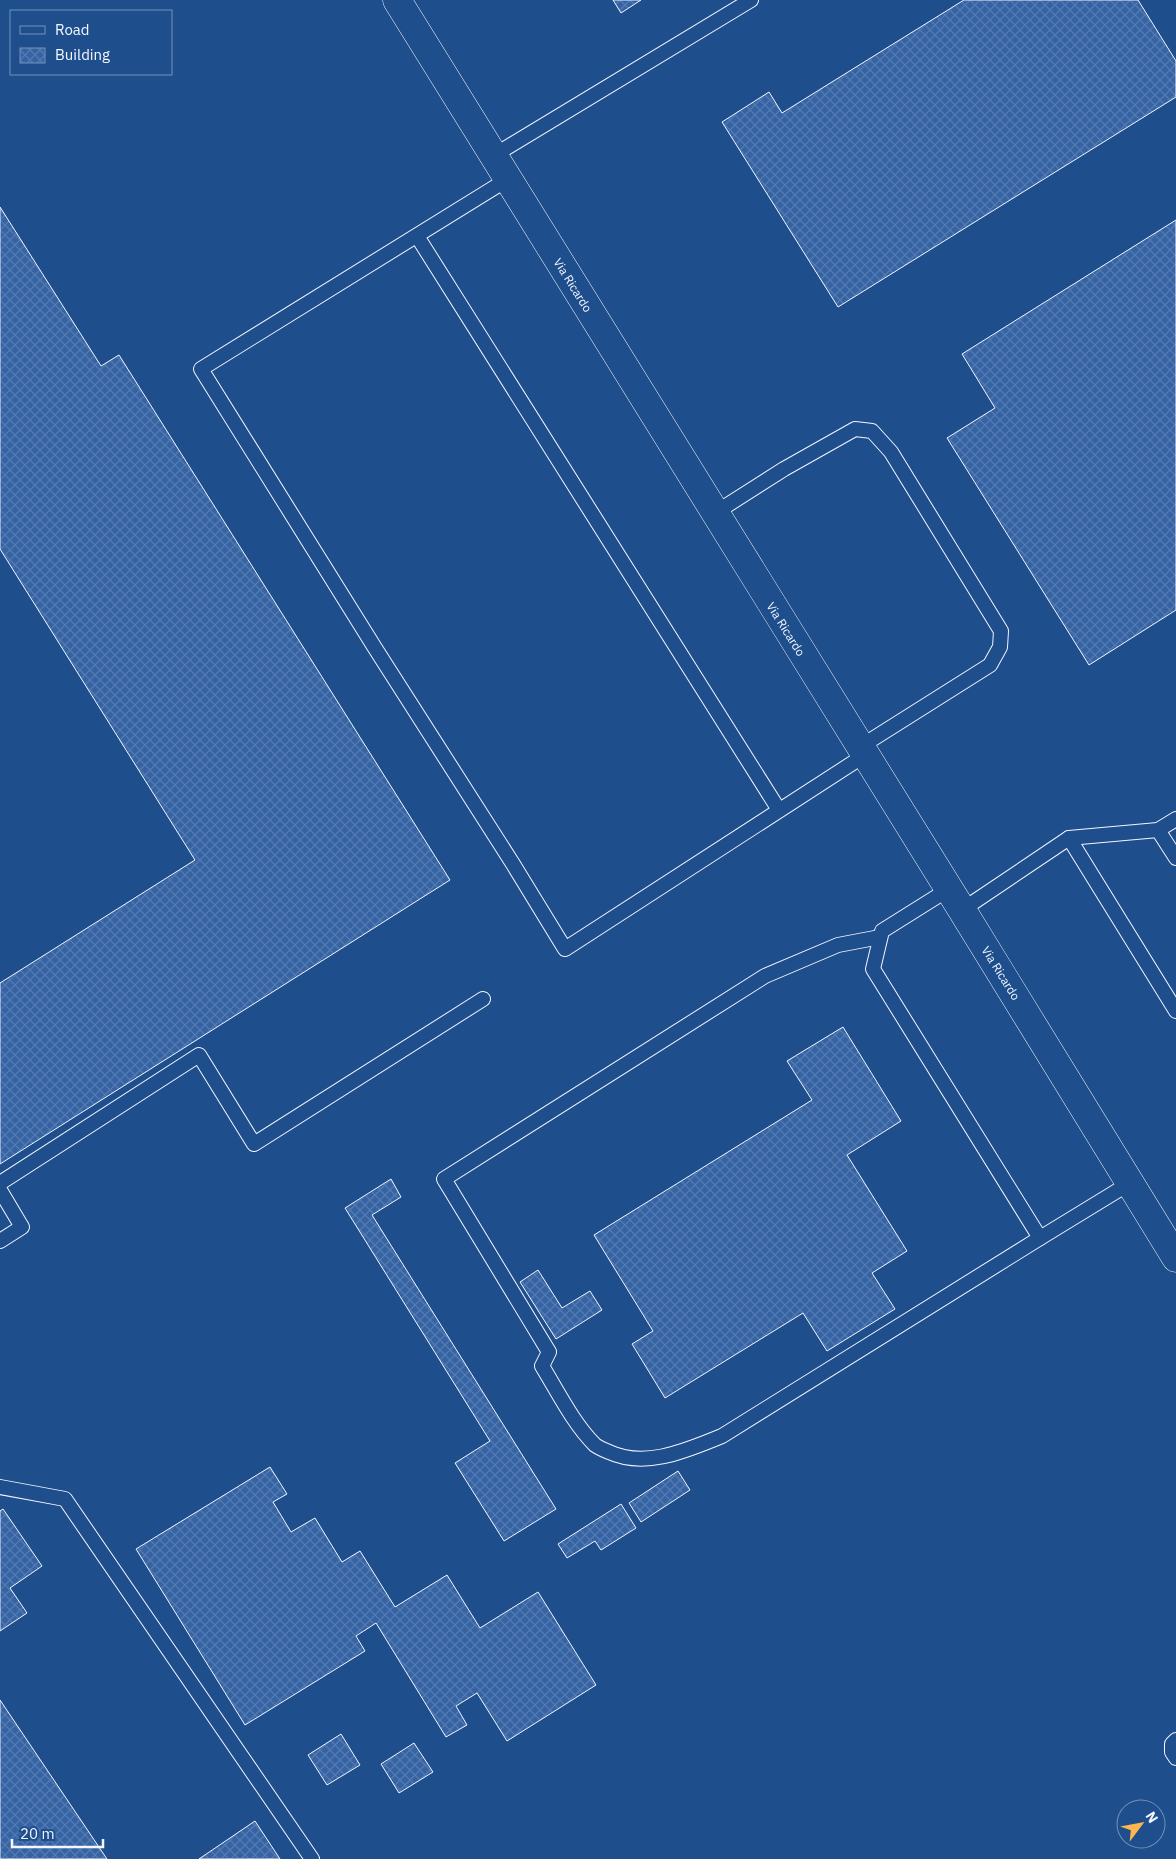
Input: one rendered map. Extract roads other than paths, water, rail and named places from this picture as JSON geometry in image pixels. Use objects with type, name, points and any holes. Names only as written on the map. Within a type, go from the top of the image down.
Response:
[{"type":"street","name":"Via Ricardo","points":[[397,0],[862,751],[956,899],[1176,1258]]},
{"type":"lane","points":[[494,156],[750,0]]},
{"type":"lane","points":[[508,179],[201,369],[565,949],[779,810],[862,751],[990,665],[1000,647],[1001,631],[891,452],[872,431],[855,429],[784,469],[715,513]]},
{"type":"lane","points":[[417,236],[779,810]]},
{"type":"lane","points":[[1040,1238],[873,969],[880,937],[882,931],[956,899],[1069,838],[1158,830],[1176,819]]},
{"type":"lane","points":[[1158,830],[1176,858]]},
{"type":"lane","points":[[1069,838],[1176,1011]]},
{"type":"lane","points":[[880,937],[838,945],[765,976],[444,1179],[549,1352],[542,1366],[581,1429],[597,1447],[615,1455],[634,1459],[678,1453],[722,1436],[1130,1183]]},
{"type":"lane","points":[[0,1183],[199,1055],[254,1144],[483,1000]]},
{"type":"lane","points":[[0,1190],[22,1227],[0,1241]]},
{"type":"lane","points":[[0,1487],[65,1499],[312,1859]]},
{"type":"lane","points":[[1176,1740],[1172,1744],[1172,1752],[1176,1758]]}]
